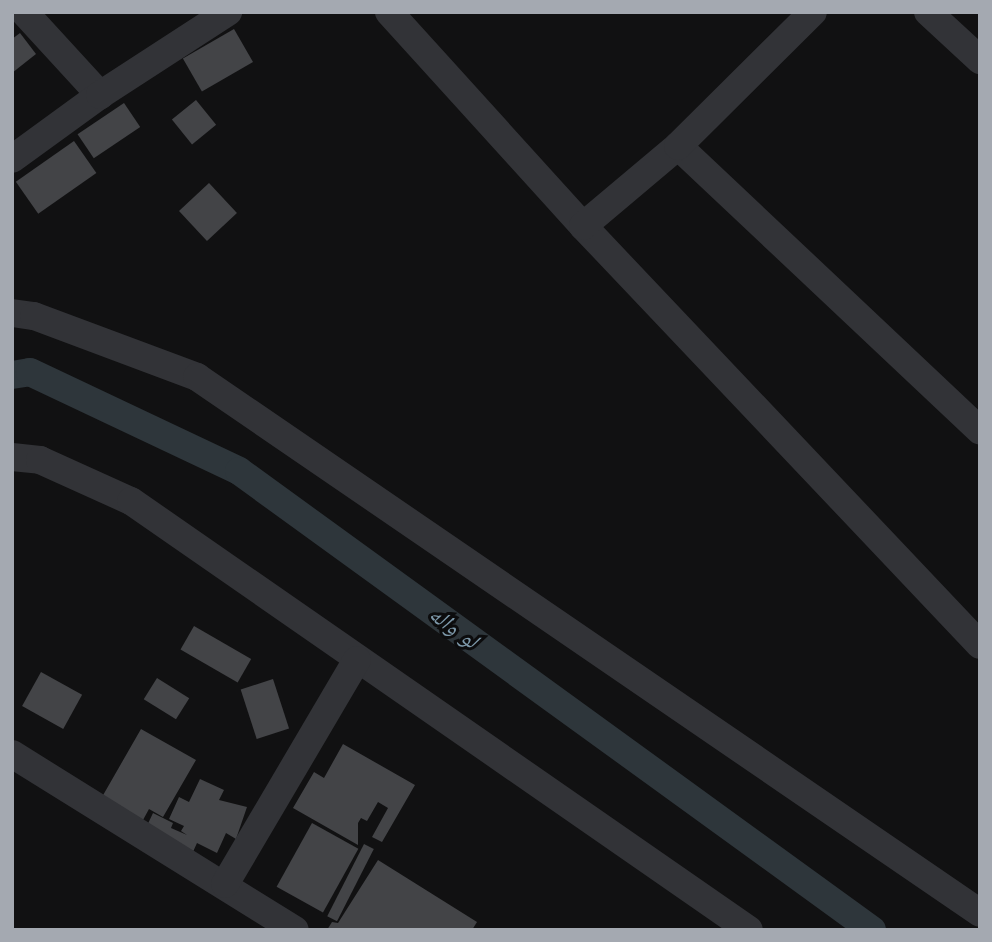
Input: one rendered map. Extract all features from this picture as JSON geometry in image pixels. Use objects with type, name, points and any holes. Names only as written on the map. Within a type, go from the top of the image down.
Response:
[{"type":"street","points":[[24,12],[100,95]]},
{"type":"street","points":[[12,159],[100,95],[228,12]]},
{"type":"street","points":[[389,12],[583,226],[980,645]]},
{"type":"street","points":[[583,226],[678,146],[813,12]]},
{"type":"street","points":[[928,12],[980,60]]},
{"type":"street","points":[[678,146],[980,431]]},
{"type":"street","points":[[12,313],[34,316],[197,377],[980,913]]},
{"type":"street","points":[[12,457],[40,460],[131,501],[356,660],[749,930]]},
{"type":"street","points":[[225,884],[356,660]]},
{"type":"street","points":[[12,754],[225,884],[267,920],[295,930]]},
{"type":"building","points":[[234,29],[253,62],[202,91],[183,58]]},
{"type":"building","points":[[20,33],[36,54],[12,73],[12,39]]},
{"type":"building","points":[[196,100],[216,125],[192,144],[172,120]]},
{"type":"building","points":[[124,103],[140,127],[94,158],[78,134]]},
{"type":"building","points":[[74,141],[96,173],[38,214],[16,182]]},
{"type":"building","points":[[209,183],[237,213],[207,241],[179,211]]},
{"type":"building","points":[[194,626],[251,659],[238,682],[180,649]]},
{"type":"building","points":[[41,672],[82,695],[63,729],[22,706]]},
{"type":"building","points":[[157,678],[189,698],[176,719],[144,699]]},
{"type":"building","points":[[273,679],[289,728],[257,739],[241,690]]},
{"type":"building","points":[[141,729],[196,760],[163,817],[149,809],[143,820],[102,797]]},
{"type":"building","points":[[343,744],[415,785],[382,842],[372,837],[388,808],[378,802],[367,821],[361,818],[358,823],[358,845],[293,808],[314,772],[324,778]]},
{"type":"building","points":[[200,779],[224,790],[219,800],[247,807],[236,839],[226,833],[217,853],[197,843],[192,854],[144,832],[153,813],[173,823],[171,828],[187,835],[181,831],[184,826],[169,819],[179,797],[189,802]]},
{"type":"building","points":[[312,823],[358,849],[323,913],[277,887]]},
{"type":"building","points":[[364,844],[374,849],[337,921],[327,916]]},
{"type":"building","points":[[378,860],[477,922],[472,930],[327,930],[332,922],[338,923]]},
{"type":"waterway","name":"لو واله","points":[[12,375],[30,372],[239,471],[872,930]]}]
